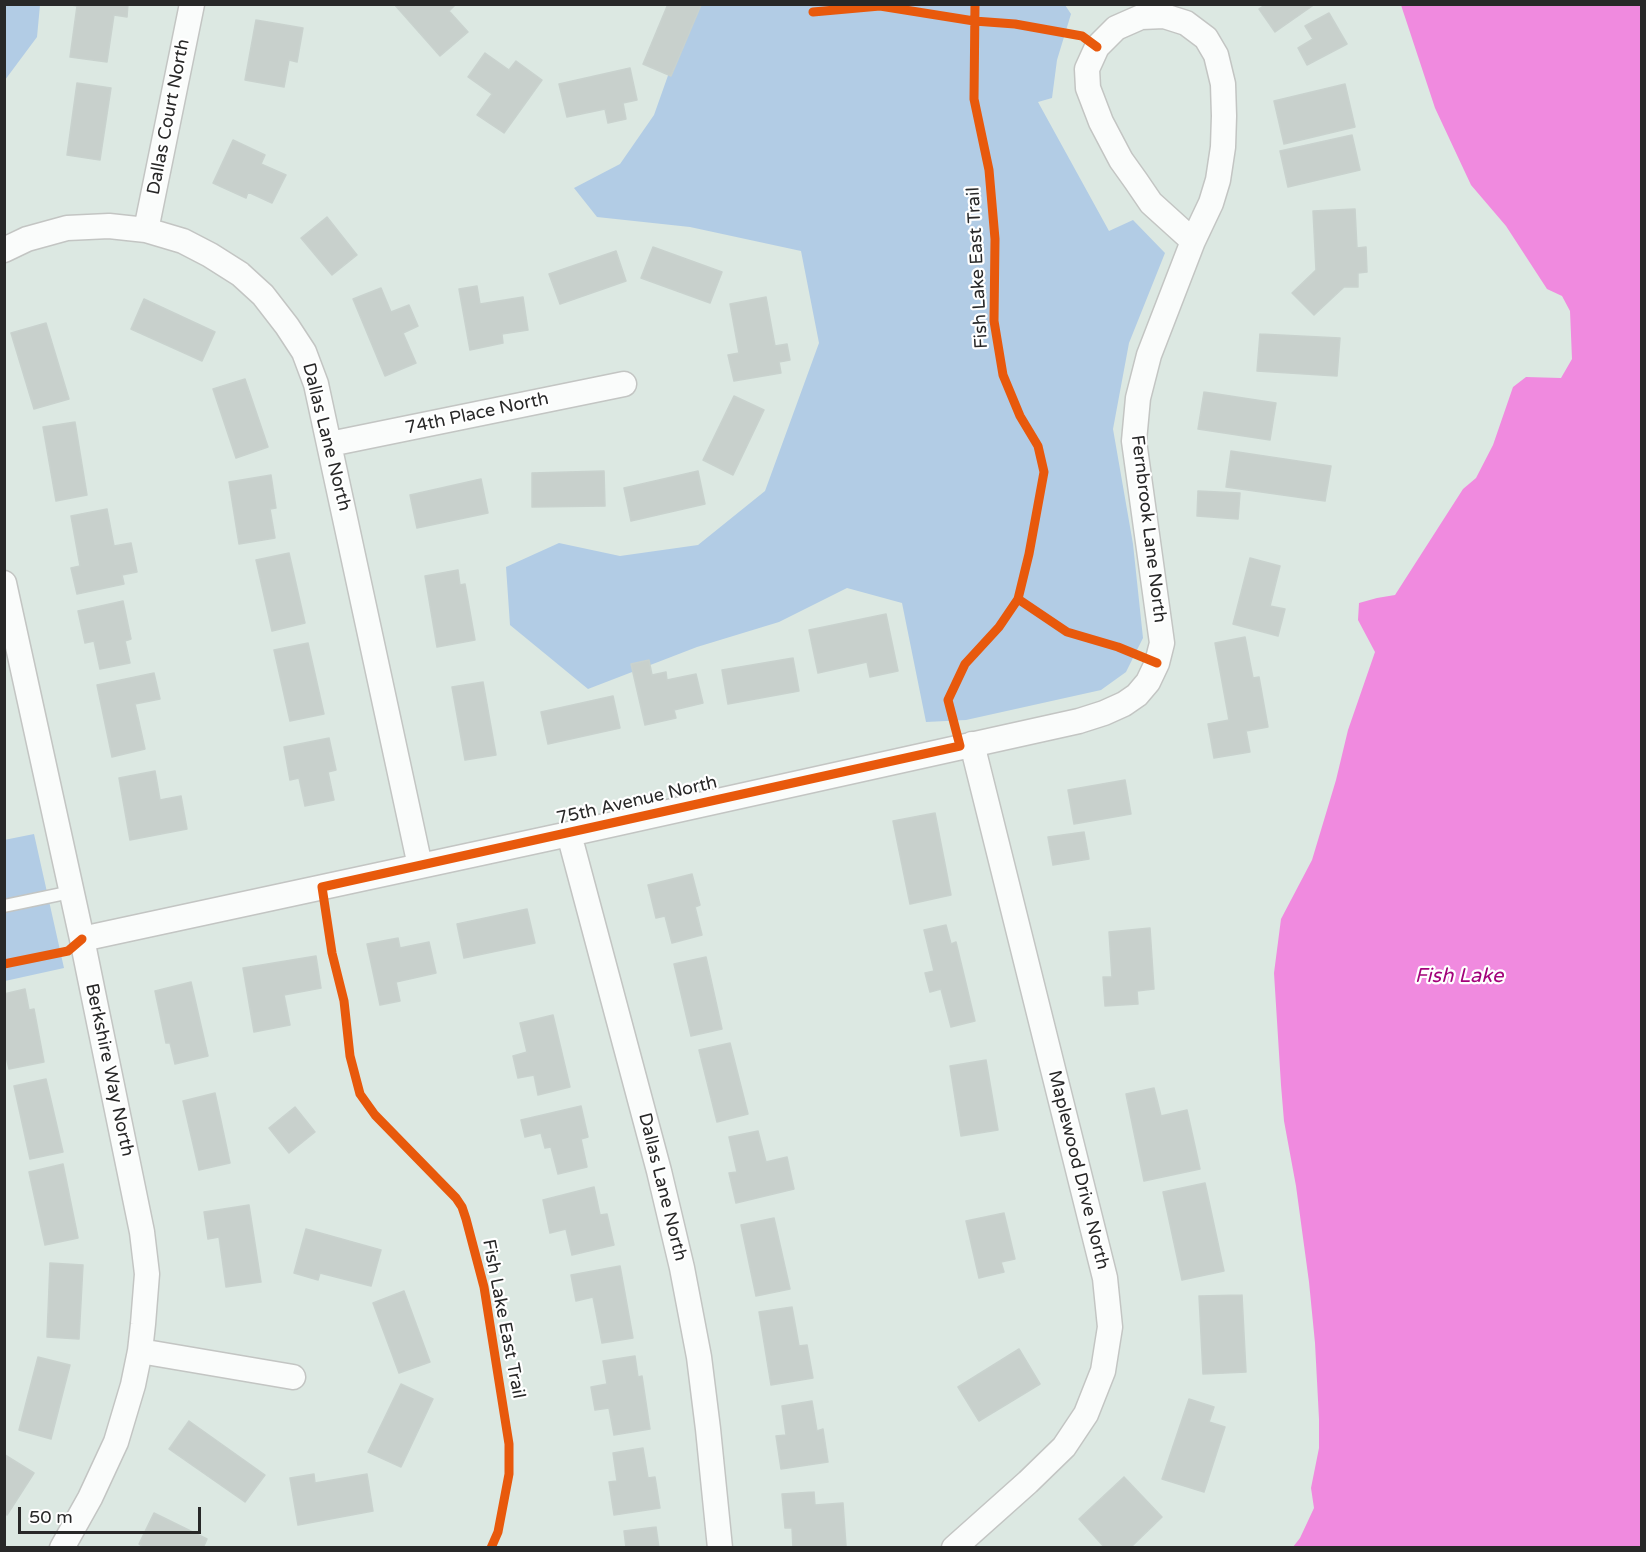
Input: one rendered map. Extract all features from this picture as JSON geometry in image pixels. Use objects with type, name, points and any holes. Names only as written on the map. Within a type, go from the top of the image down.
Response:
[{"type":"street","name":"Dallas Court North","points":[[146,230],[192,4]]},
{"type":"street","name":"Fernbrook Lane North","points":[[1148,682],[1157,663],[1161,643],[1134,441],[1135,419],[1149,355],[1193,241],[1211,203],[1218,180],[1223,147],[1224,117],[1223,84],[1216,55],[1206,38],[1186,23],[1164,16],[1141,17],[1116,28],[1097,46],[1087,69],[1088,88],[1101,122],[1136,182],[1151,203],[1193,241]]},
{"type":"street","name":"Dallas Lane North","points":[[4,250],[27,239],[67,228],[109,226],[146,230],[183,241],[240,274],[263,295],[287,326],[304,352],[316,384],[420,866]]},
{"type":"street","name":"74th Place North","points":[[330,444],[624,384]]},
{"type":"street","name":"Berkshire Way North","points":[[4,583],[82,939],[142,1232],[147,1274],[140,1351],[133,1385],[116,1442],[90,1498],[62,1548]]},
{"type":"street","name":"75th Avenue North","points":[[82,939],[1079,721],[1124,705],[1148,682]]},
{"type":"street","name":"Maplewood Drive North","points":[[954,1548],[1064,1447],[1086,1414],[1103,1371],[1110,1326],[1105,1278],[972,744]]},
{"type":"street","name":"Dallas Lane North","points":[[569,834],[659,1171],[682,1268],[699,1357],[720,1548]]},
{"type":"street","points":[[140,1351],[293,1377]]},
{"type":"lane","points":[[4,906],[71,892]]},
{"type":"shaded area","points":[[5,4],[40,5],[37,37],[5,80]]},
{"type":"shaded area","points":[[693,5],[1065,5],[1071,14],[1057,60],[1052,98],[1038,102],[1109,231],[1133,220],[1165,253],[1129,343],[1113,429],[1133,544],[1143,638],[1126,672],[1101,690],[966,720],[926,722],[902,603],[847,588],[779,622],[697,647],[588,689],[510,625],[506,567],[559,543],[620,556],[698,545],[765,491],[819,343],[801,251],[690,227],[597,217],[574,188],[620,164],[654,115]]},
{"type":"shaded area","points":[[34,834],[64,968],[5,981],[4,840]]},
{"type":"water","name":"Fish Lake","points":[[1401,5],[1641,5],[1641,1547],[1293,1547],[1300,1538],[1314,1508],[1311,1488],[1319,1448],[1319,1419],[1309,1282],[1296,1186],[1284,1121],[1281,1085],[1274,973],[1281,919],[1312,860],[1348,730],[1375,652],[1358,620],[1359,603],[1395,595],[1463,489],[1476,478],[1493,445],[1513,387],[1526,377],[1561,378],[1572,359],[1570,311],[1562,296],[1547,289],[1506,226],[1471,185],[1435,108]]},
{"type":"building","points":[[65,4],[128,4],[127,17],[114,15],[107,62],[70,57],[77,6]]},
{"type":"building","points":[[394,4],[456,4],[449,11],[468,32],[440,56]]},
{"type":"building","points":[[668,4],[701,5],[671,76],[643,64]]},
{"type":"building","points":[[1267,4],[1315,4],[1275,32],[1259,9]]},
{"type":"building","points":[[1329,13],[1347,44],[1307,65],[1298,48],[1313,39],[1305,26]]},
{"type":"building","points":[[256,20],[303,28],[297,62],[289,60],[284,87],[245,80]]},
{"type":"building","points":[[485,53],[509,70],[516,61],[542,80],[504,133],[477,115],[492,94],[468,77]]},
{"type":"building","points":[[630,68],[637,100],[623,103],[626,119],[608,123],[605,109],[567,117],[559,84]]},
{"type":"building","points":[[77,83],[111,88],[100,160],[67,155]]},
{"type":"building","points":[[1345,84],[1355,127],[1284,144],[1274,101]]},
{"type":"building","points":[[1352,135],[1360,170],[1288,187],[1280,151]]},
{"type":"building","points":[[233,140],[265,155],[261,164],[286,175],[272,203],[248,192],[246,198],[213,183]]},
{"type":"building","points":[[1355,209],[1357,248],[1366,247],[1367,272],[1358,273],[1358,287],[1344,287],[1314,315],[1292,293],[1316,270],[1313,211]]},
{"type":"building","points":[[327,217],[357,255],[332,275],[301,238]]},
{"type":"building","points":[[653,247],[722,272],[710,303],[641,278]]},
{"type":"building","points":[[616,251],[626,281],[560,304],[549,274]]},
{"type":"building","points":[[477,286],[480,304],[523,297],[528,330],[502,334],[503,343],[470,350],[459,289]]},
{"type":"building","points":[[381,288],[391,312],[409,305],[418,326],[403,333],[416,363],[385,376],[353,299]]},
{"type":"building","points":[[766,297],[775,346],[787,344],[790,360],[779,362],[781,373],[734,381],[728,355],[739,353],[730,304]]},
{"type":"building","points":[[144,299],[215,332],[202,361],[131,329]]},
{"type":"building","points":[[46,323],[69,399],[34,409],[11,333]]},
{"type":"building","points":[[1260,334],[1340,338],[1337,376],[1257,371]]},
{"type":"building","points":[[245,379],[268,447],[236,458],[213,389]]},
{"type":"building","points":[[1204,392],[1276,403],[1270,440],[1198,429]]},
{"type":"building","points":[[734,396],[764,410],[733,475],[703,460]]},
{"type":"building","points":[[75,422],[87,495],[56,501],[43,427]]},
{"type":"building","points":[[1231,451],[1331,466],[1325,501],[1226,487]]},
{"type":"building","points":[[604,471],[605,506],[532,507],[532,473]]},
{"type":"building","points":[[698,471],[705,504],[631,521],[624,488]]},
{"type":"building","points":[[271,475],[276,508],[270,509],[275,538],[239,544],[229,482]]},
{"type":"building","points":[[481,479],[488,513],[417,528],[410,495]]},
{"type":"building","points":[[1198,491],[1240,493],[1238,519],[1197,516]]},
{"type":"building","points":[[107,509],[114,546],[131,543],[137,572],[122,575],[124,584],[77,594],[71,568],[80,566],[71,516]]},
{"type":"building","points":[[289,553],[305,623],[272,631],[256,560]]},
{"type":"building","points":[[1250,558],[1280,566],[1270,606],[1285,609],[1278,636],[1233,624]]},
{"type":"building","points":[[458,570],[460,585],[465,584],[475,640],[437,647],[425,576]]},
{"type":"building","points":[[123,601],[131,639],[125,641],[130,663],[100,669],[94,641],[85,643],[78,611]]},
{"type":"building","points":[[886,614],[898,671],[870,677],[867,662],[818,673],[809,630]]},
{"type":"building","points":[[1245,637],[1253,678],[1259,677],[1268,727],[1246,731],[1250,752],[1214,758],[1208,724],[1229,720],[1215,643]]},
{"type":"building","points":[[308,643],[324,714],[290,721],[274,650]]},
{"type":"building","points":[[793,658],[799,691],[728,704],[722,670]]},
{"type":"building","points":[[649,660],[652,675],[666,672],[667,680],[696,674],[703,703],[674,710],[676,718],[645,725],[631,664]]},
{"type":"building","points":[[154,673],[160,699],[135,704],[145,749],[112,757],[97,685]]},
{"type":"building","points":[[483,682],[496,755],[465,760],[452,687]]},
{"type":"building","points":[[613,696],[620,728],[548,744],[541,712]]},
{"type":"building","points":[[329,738],[336,770],[328,772],[334,800],[305,806],[299,778],[290,780],[284,747]]},
{"type":"building","points":[[155,771],[160,800],[181,796],[187,829],[130,840],[119,778]]},
{"type":"building","points":[[1125,780],[1131,814],[1074,824],[1068,790]]},
{"type":"building","points":[[935,813],[951,895],[910,904],[893,821]]},
{"type":"building","points":[[1084,832],[1089,859],[1053,865],[1048,837]]},
{"type":"building","points":[[692,874],[700,905],[695,907],[702,935],[672,943],[665,916],[656,918],[648,885]]},
{"type":"building","points":[[527,909],[535,943],[464,958],[457,924]]},
{"type":"building","points":[[946,925],[951,944],[956,942],[975,1021],[951,1027],[941,989],[930,992],[925,973],[934,971],[924,930]]},
{"type":"building","points":[[1150,928],[1154,989],[1137,991],[1138,1004],[1105,1006],[1103,977],[1112,977],[1109,932]]},
{"type":"building","points":[[398,938],[400,948],[429,942],[436,973],[396,982],[400,1001],[380,1005],[367,944]]},
{"type":"building","points":[[316,956],[321,988],[284,995],[290,1025],[254,1032],[243,968]]},
{"type":"building","points":[[706,957],[722,1029],[691,1036],[674,964]]},
{"type":"building","points":[[191,982],[208,1056],[175,1064],[170,1043],[166,1043],[155,991]]},
{"type":"building","points":[[25,989],[29,1010],[34,1009],[44,1062],[9,1069],[4,1048],[4,994]]},
{"type":"building","points":[[553,1015],[570,1087],[538,1095],[534,1075],[518,1078],[513,1056],[527,1052],[520,1023]]},
{"type":"building","points":[[730,1043],[748,1114],[717,1122],[699,1050]]},
{"type":"building","points":[[986,1060],[998,1130],[961,1136],[950,1066]]},
{"type":"building","points":[[46,1079],[63,1152],[30,1159],[14,1086]]},
{"type":"building","points":[[1154,1088],[1161,1116],[1187,1110],[1200,1169],[1144,1181],[1126,1094]]},
{"type":"building","points":[[215,1093],[230,1163],[199,1170],[183,1101]]},
{"type":"building","points":[[581,1106],[588,1137],[581,1139],[587,1167],[558,1174],[551,1147],[545,1148],[541,1133],[525,1137],[521,1120]]},
{"type":"building","points":[[295,1107],[315,1132],[289,1153],[269,1128]]},
{"type":"building","points":[[758,1131],[766,1162],[787,1157],[794,1189],[736,1203],[729,1173],[737,1172],[729,1137]]},
{"type":"building","points":[[63,1164],[78,1238],[45,1245],[29,1172]]},
{"type":"building","points":[[1205,1183],[1224,1271],[1182,1280],[1163,1192]]},
{"type":"building","points":[[594,1187],[600,1215],[607,1214],[614,1245],[572,1255],[566,1229],[550,1233],[543,1200]]},
{"type":"building","points":[[249,1205],[261,1282],[226,1287],[219,1237],[208,1239],[204,1212]]},
{"type":"building","points":[[1004,1213],[1015,1259],[1001,1262],[1004,1272],[979,1278],[966,1221]]},
{"type":"building","points":[[774,1218],[790,1289],[756,1296],[741,1225]]},
{"type":"building","points":[[306,1229],[381,1250],[371,1286],[320,1273],[318,1280],[294,1273]]},
{"type":"building","points":[[50,1263],[83,1265],[79,1339],[47,1337]]},
{"type":"building","points":[[620,1266],[633,1338],[602,1343],[593,1297],[576,1301],[571,1275]]},
{"type":"building","points":[[404,1291],[430,1362],[399,1373],[373,1303]]},
{"type":"building","points":[[1242,1295],[1246,1372],[1203,1374],[1199,1296]]},
{"type":"building","points":[[792,1307],[799,1346],[807,1345],[813,1378],[771,1385],[759,1312]]},
{"type":"building","points":[[1019,1349],[1040,1384],[979,1421],[958,1387]]},
{"type":"building","points":[[635,1356],[638,1377],[642,1376],[650,1429],[614,1435],[609,1408],[595,1410],[591,1387],[607,1384],[603,1361]]},
{"type":"building","points":[[38,1357],[70,1365],[51,1439],[19,1430]]},
{"type":"building","points":[[401,1384],[433,1399],[401,1467],[368,1452]]},
{"type":"building","points":[[1189,1399],[1214,1407],[1209,1422],[1225,1427],[1204,1492],[1162,1479]]},
{"type":"building","points":[[812,1401],[817,1431],[823,1429],[828,1462],[781,1469],[776,1436],[786,1435],[782,1406]]},
{"type":"building","points":[[189,1421],[265,1475],[245,1502],[169,1449]]},
{"type":"building","points":[[643,1448],[648,1478],[655,1477],[660,1508],[614,1515],[609,1482],[617,1481],[613,1453]]},
{"type":"building","points":[[5,1455],[34,1473],[7,1515],[4,1513]]},
{"type":"building","points":[[314,1474],[315,1483],[367,1474],[373,1511],[298,1525],[290,1478]]},
{"type":"building","points":[[1124,1477],[1162,1517],[1130,1548],[1105,1548],[1079,1519]]},
{"type":"building","points":[[814,1492],[815,1505],[843,1503],[846,1546],[793,1548],[792,1528],[785,1528],[782,1494]]},
{"type":"building","points":[[154,1513],[207,1539],[203,1548],[144,1548],[139,1544]]},
{"type":"building","points":[[656,1527],[659,1548],[626,1548],[624,1531]]},
{"type":"cycle path","name":"Fish Lake East Trail","points":[[491,1548],[498,1532],[509,1474],[509,1444],[484,1287],[462,1207],[456,1198],[375,1115],[360,1094],[350,1056],[344,1001],[332,953],[322,887],[960,746],[948,700],[965,664],[999,627],[1018,599],[1044,472],[1038,446],[1020,416],[1003,375],[994,321],[995,239],[989,170],[974,99],[975,4]]},
{"type":"cycle path","points":[[813,12],[880,6],[974,21],[1015,24],[1082,36],[1097,47]]},
{"type":"cycle path","points":[[1018,599],[1067,632],[1118,647],[1157,663]]},
{"type":"cycle path","points":[[4,964],[68,951],[82,939]]}]
